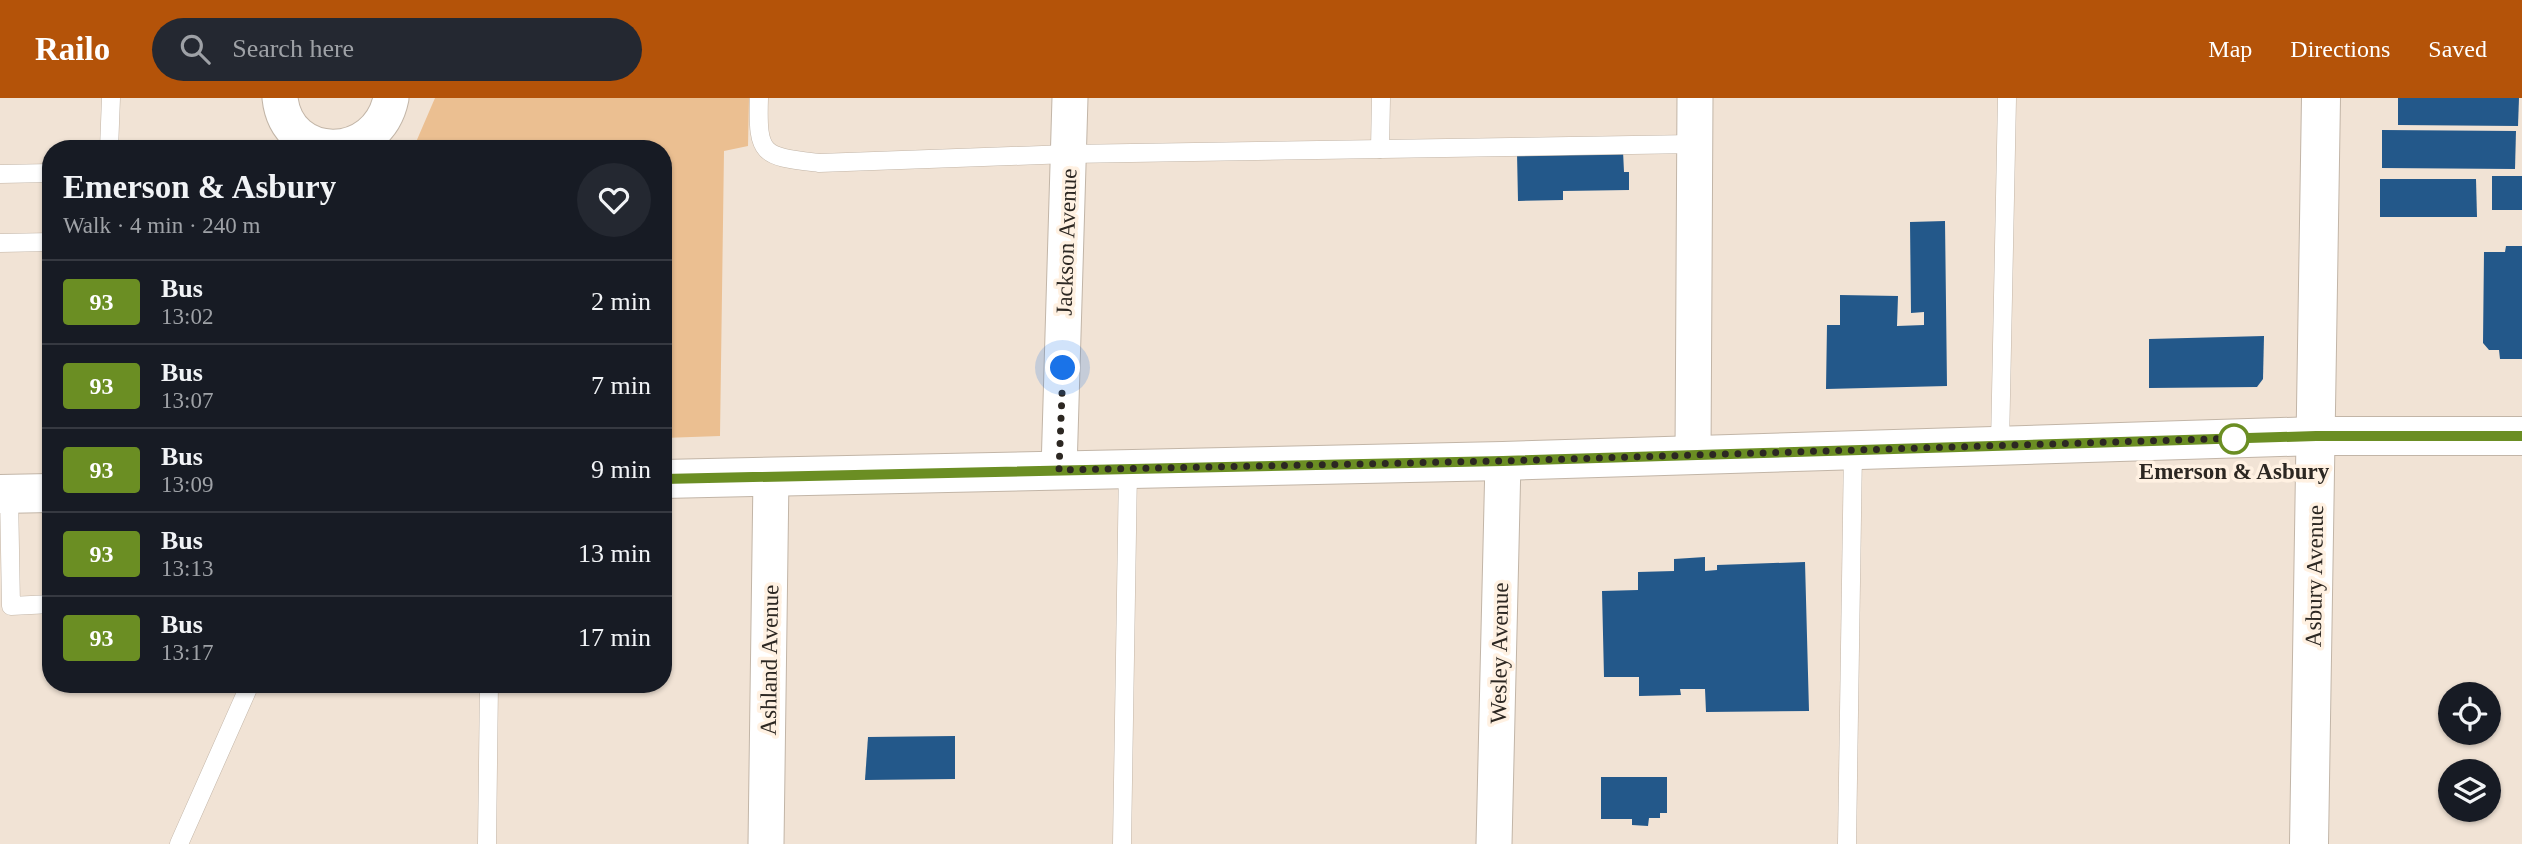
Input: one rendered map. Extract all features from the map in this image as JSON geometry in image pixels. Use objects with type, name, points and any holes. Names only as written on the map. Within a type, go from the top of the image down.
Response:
[{"type":"main road","name":"Asbury Avenue","points":[[2309,844],[2321,98]]},
{"type":"main road","points":[[672,479],[1503,461],[2316,436],[2522,436]]},
{"type":"main road","points":[[4,494],[42,493]]},
{"type":"street","points":[[280,98],[289,122],[300,135],[309,140]]},
{"type":"street","points":[[365,140],[380,127],[391,98]]},
{"type":"street","name":"Jackson Avenue","points":[[1059,470],[1070,98]]},
{"type":"street","points":[[1693,455],[1695,98]]},
{"type":"street","name":"Wesley Avenue","points":[[1494,844],[1503,461]]},
{"type":"street","name":"Ashland Avenue","points":[[766,844],[771,476]]},
{"type":"lane","points":[[109,140],[111,98]]},
{"type":"lane","points":[[759,98],[761,143],[767,151],[781,158],[820,163],[1069,154],[1694,144]]},
{"type":"lane","points":[[1380,149],[1381,98]]},
{"type":"lane","points":[[2000,445],[2007,98]]},
{"type":"lane","points":[[0,174],[42,173]]},
{"type":"lane","points":[[0,243],[42,242]]},
{"type":"lane","points":[[1847,844],[1853,450]]},
{"type":"lane","points":[[1122,844],[1128,468]]},
{"type":"lane","points":[[4,494],[11,606],[42,604]]},
{"type":"lane","points":[[179,844],[246,693]]},
{"type":"lane","points":[[487,844],[489,693]]},
{"type":"shaded area","points":[[435,98],[749,98],[748,146],[724,151],[720,436],[672,438],[672,140],[417,140]]},
{"type":"building","points":[[2398,98],[2519,98],[2518,126],[2398,125]]},
{"type":"building","points":[[2382,130],[2516,131],[2515,169],[2382,168]]},
{"type":"building","points":[[1623,151],[1624,172],[1629,172],[1629,190],[1563,191],[1563,200],[1518,201],[1517,153]]},
{"type":"building","points":[[2492,176],[2522,176],[2522,210],[2492,210]]},
{"type":"building","points":[[2380,179],[2476,179],[2477,217],[2380,217]]},
{"type":"building","points":[[1945,221],[1947,386],[1826,389],[1827,325],[1840,325],[1840,295],[1898,296],[1897,326],[1924,325],[1924,312],[1911,313],[1910,222]]},
{"type":"building","points":[[2506,246],[2522,246],[2522,359],[2500,359],[2499,350],[2489,350],[2483,343],[2484,252],[2505,252]]},
{"type":"building","points":[[2264,336],[2263,379],[2257,387],[2149,388],[2149,339]]},
{"type":"building","points":[[1705,557],[1705,571],[1717,570],[1717,565],[1805,562],[1809,711],[1706,712],[1705,689],[1680,689],[1681,695],[1639,696],[1639,677],[1604,677],[1602,591],[1638,590],[1638,572],[1674,571],[1674,559]]},
{"type":"building","points":[[955,736],[955,779],[865,780],[868,737]]},
{"type":"building","points":[[1601,777],[1667,777],[1667,813],[1660,813],[1660,818],[1649,818],[1648,826],[1632,825],[1632,819],[1601,819]]},
{"type":"bus line","name":"93","points":[[672,479],[1503,461],[2316,436],[2522,436]]},
{"type":"place","name":"Emerson & Asbury","points":[[2234,439]]},
{"type":"route","points":[[1063,368],[1059,470],[1503,461],[2243,438],[2234,439]]}]
